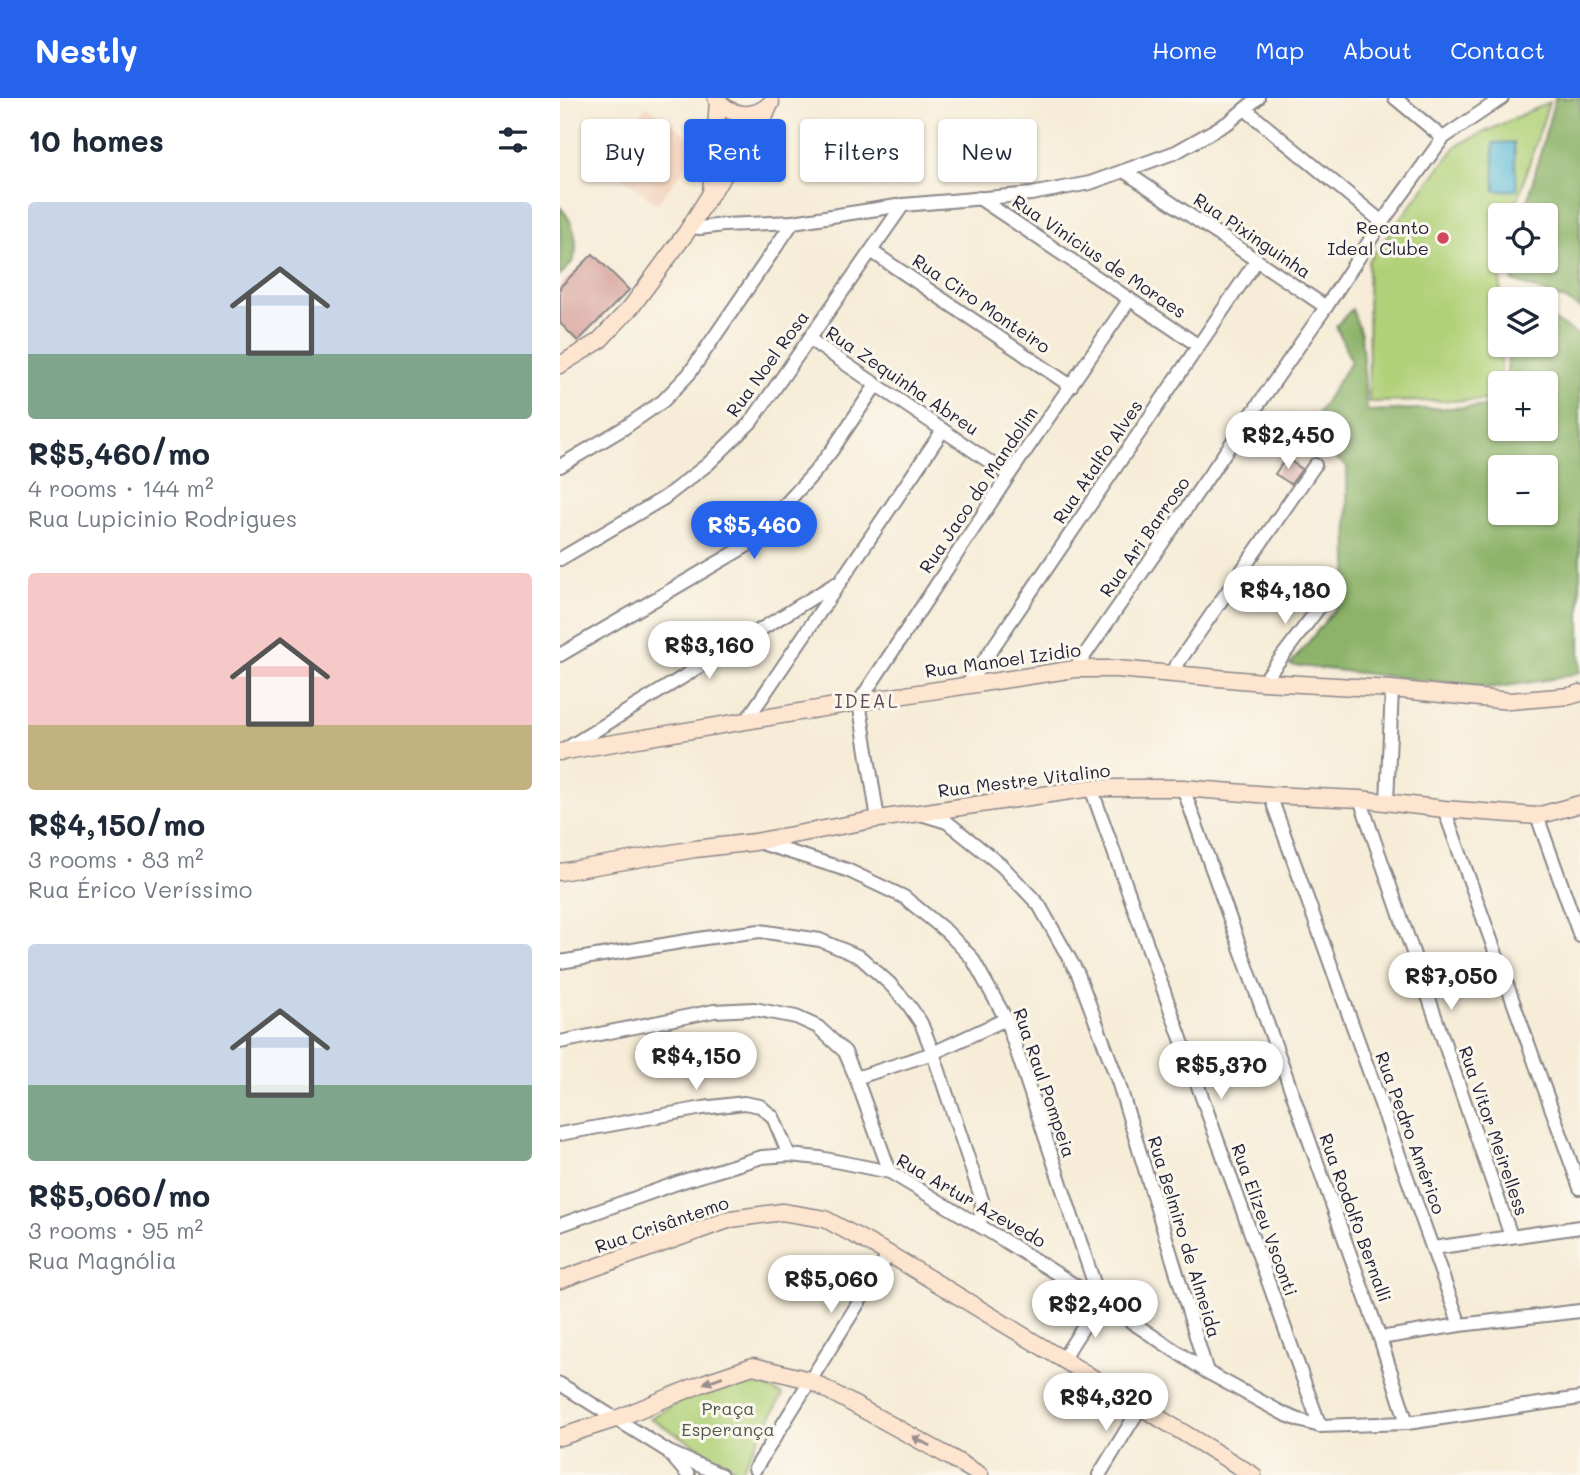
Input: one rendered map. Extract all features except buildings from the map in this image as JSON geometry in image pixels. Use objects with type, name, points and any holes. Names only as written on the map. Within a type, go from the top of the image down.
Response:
[{"type":"street","points":[[689,227],[793,222],[903,205],[1031,194],[1090,183],[1176,152],[1229,122],[1258,98]]},
{"type":"street","points":[[1395,98],[1443,138]]},
{"type":"street","name":"Rua Ari Barroso","points":[[1075,669],[1382,222],[1443,138],[1502,98]]},
{"type":"street","points":[[717,99],[726,109],[748,115],[759,112],[772,102]]},
{"type":"street","points":[[716,119],[717,99]]},
{"type":"street","points":[[764,119],[772,102]]},
{"type":"street","points":[[1245,109],[1382,222]]},
{"type":"street","name":"Rua Pixinguinha","points":[[1124,171],[1326,307]]},
{"type":"street","points":[[710,192],[711,182]]},
{"type":"street","points":[[560,365],[598,341],[632,306],[718,182]]},
{"type":"street","name":"Rua Vinicius de Moraes","points":[[979,198],[1199,346]]},
{"type":"street","name":"Rua Noel Rosa","points":[[560,559],[664,498],[708,464],[751,422],[903,205]]},
{"type":"street","points":[[560,467],[663,401],[689,374],[793,222]]},
{"type":"street","name":"Rua Ciro Monteiro","points":[[871,251],[1071,386]]},
{"type":"street","name":"Rua Atalfo Alves","points":[[968,684],[1257,260]]},
{"type":"street","name":"Rua Jaco do Mandolim","points":[[859,702],[1009,475],[1130,299]]},
{"type":"street","name":"Rua Zequinha Abreu","points":[[809,339],[1009,475]]},
{"type":"street","points":[[560,655],[748,545],[814,473],[876,385]]},
{"type":"street","points":[[746,721],[943,430]]},
{"type":"street","points":[[1171,673],[1315,465]]},
{"type":"street","points":[[561,752],[840,581]]},
{"type":"street","points":[[1264,682],[1332,589]]},
{"type":"street","name":"Rua Manoel Izidio","points":[[561,752],[968,684],[1075,669],[1117,669],[1264,682],[1392,689],[1510,701],[1570,696],[1580,692]]},
{"type":"street","points":[[1387,802],[1392,689]]},
{"type":"street","points":[[859,702],[878,819]]},
{"type":"street","name":"Rua Mestre Vitalino","points":[[560,872],[695,849],[755,842],[878,819],[1091,788],[1183,788],[1360,799],[1537,816],[1580,804]]},
{"type":"street","name":"Rua Elizeu Vsconti","points":[[1091,788],[1320,1426]]},
{"type":"street","name":"Rua Rodolfo Bernalli","points":[[1183,788],[1380,1338],[1407,1423]]},
{"type":"street","name":"Rua Pedro Américo","points":[[1270,795],[1460,1325]]},
{"type":"street","name":"Rua Vitor Meirelless","points":[[1360,799],[1511,1236]]},
{"type":"street","points":[[1444,809],[1580,1188]]},
{"type":"street","name":"Rua Belmiro de Almeida","points":[[921,814],[947,822],[1002,866],[1039,905],[1078,974],[1118,1081],[1207,1372]]},
{"type":"street","points":[[1537,816],[1580,936]]},
{"type":"street","name":"Rua Raul Pompeia","points":[[755,842],[847,870],[904,897],[947,932],[972,958],[1006,1019],[1098,1305]]},
{"type":"street","points":[[560,962],[760,931],[820,940],[860,957],[890,984],[921,1023],[982,1200],[980,1226]]},
{"type":"street","points":[[560,1042],[714,1012],[754,1009],[796,1017],[818,1027],[845,1052],[890,1172]]},
{"type":"street","points":[[856,1078],[933,1053],[1006,1019]]},
{"type":"street","points":[[560,1134],[744,1102],[760,1106],[773,1117],[789,1155]]},
{"type":"street","points":[[1566,1148],[1580,1146]]},
{"type":"street","name":"Rua Artur Azevedo","points":[[560,1225],[680,1182],[762,1157],[789,1155],[820,1158],[890,1172],[980,1226],[1098,1305],[1207,1372],[1284,1414],[1320,1426],[1407,1423],[1580,1398]]},
{"type":"street","name":"Rua Crisântemo","points":[[560,1280],[731,1219],[782,1212],[825,1219],[1064,1357],[1140,1408],[1253,1475]]},
{"type":"street","points":[[1433,1248],[1580,1227]]},
{"type":"street","points":[[755,1469],[889,1254]]},
{"type":"street","points":[[1064,1357],[1098,1305]]},
{"type":"street","points":[[1380,1338],[1460,1325],[1580,1311]]},
{"type":"street","points":[[560,1437],[616,1419],[753,1366],[810,1380],[980,1475]]},
{"type":"street","points":[[560,1384],[669,1452],[721,1475]]},
{"type":"street","points":[[1099,1475],[1140,1408]]},
{"type":"street","points":[[669,1452],[688,1475]]},
{"type":"shaded area","points":[[647,105],[665,119],[636,119]]},
{"type":"shaded area","points":[[670,122],[684,133],[684,168],[657,204],[628,182],[670,182]]},
{"type":"green space","points":[[1555,98],[1580,98],[1580,309],[1558,297],[1558,287],[1530,287],[1513,281],[1511,273],[1558,273],[1558,203],[1527,203]]},
{"type":"green space","name":"Recanto Ideal Clube","points":[[1549,102],[1517,203],[1488,203],[1488,273],[1500,273],[1500,287],[1488,287],[1488,357],[1501,357],[1501,371],[1488,371],[1488,400],[1369,402],[1368,261],[1457,145]]},
{"type":"green space","points":[[560,207],[571,224],[576,252],[573,261],[560,275]]},
{"type":"green space","points":[[1352,309],[1361,334],[1367,411],[1488,406],[1488,441],[1558,441],[1558,371],[1507,371],[1508,357],[1558,357],[1558,323],[1580,336],[1580,672],[1493,688],[1290,665],[1344,598],[1348,563],[1347,466],[1303,437],[1351,361],[1336,326]]},
{"type":"green space","name":"Praça Esperança","points":[[747,1378],[783,1395],[740,1472],[650,1418],[705,1388]]},
{"type":"water","points":[[1514,142],[1517,190],[1495,191],[1493,143]]},
{"type":"place","name":"Recanto Ideal Clube","points":[[1443,238]]},
{"type":"district","name":"IDEAL","points":[[867,701]]}]
